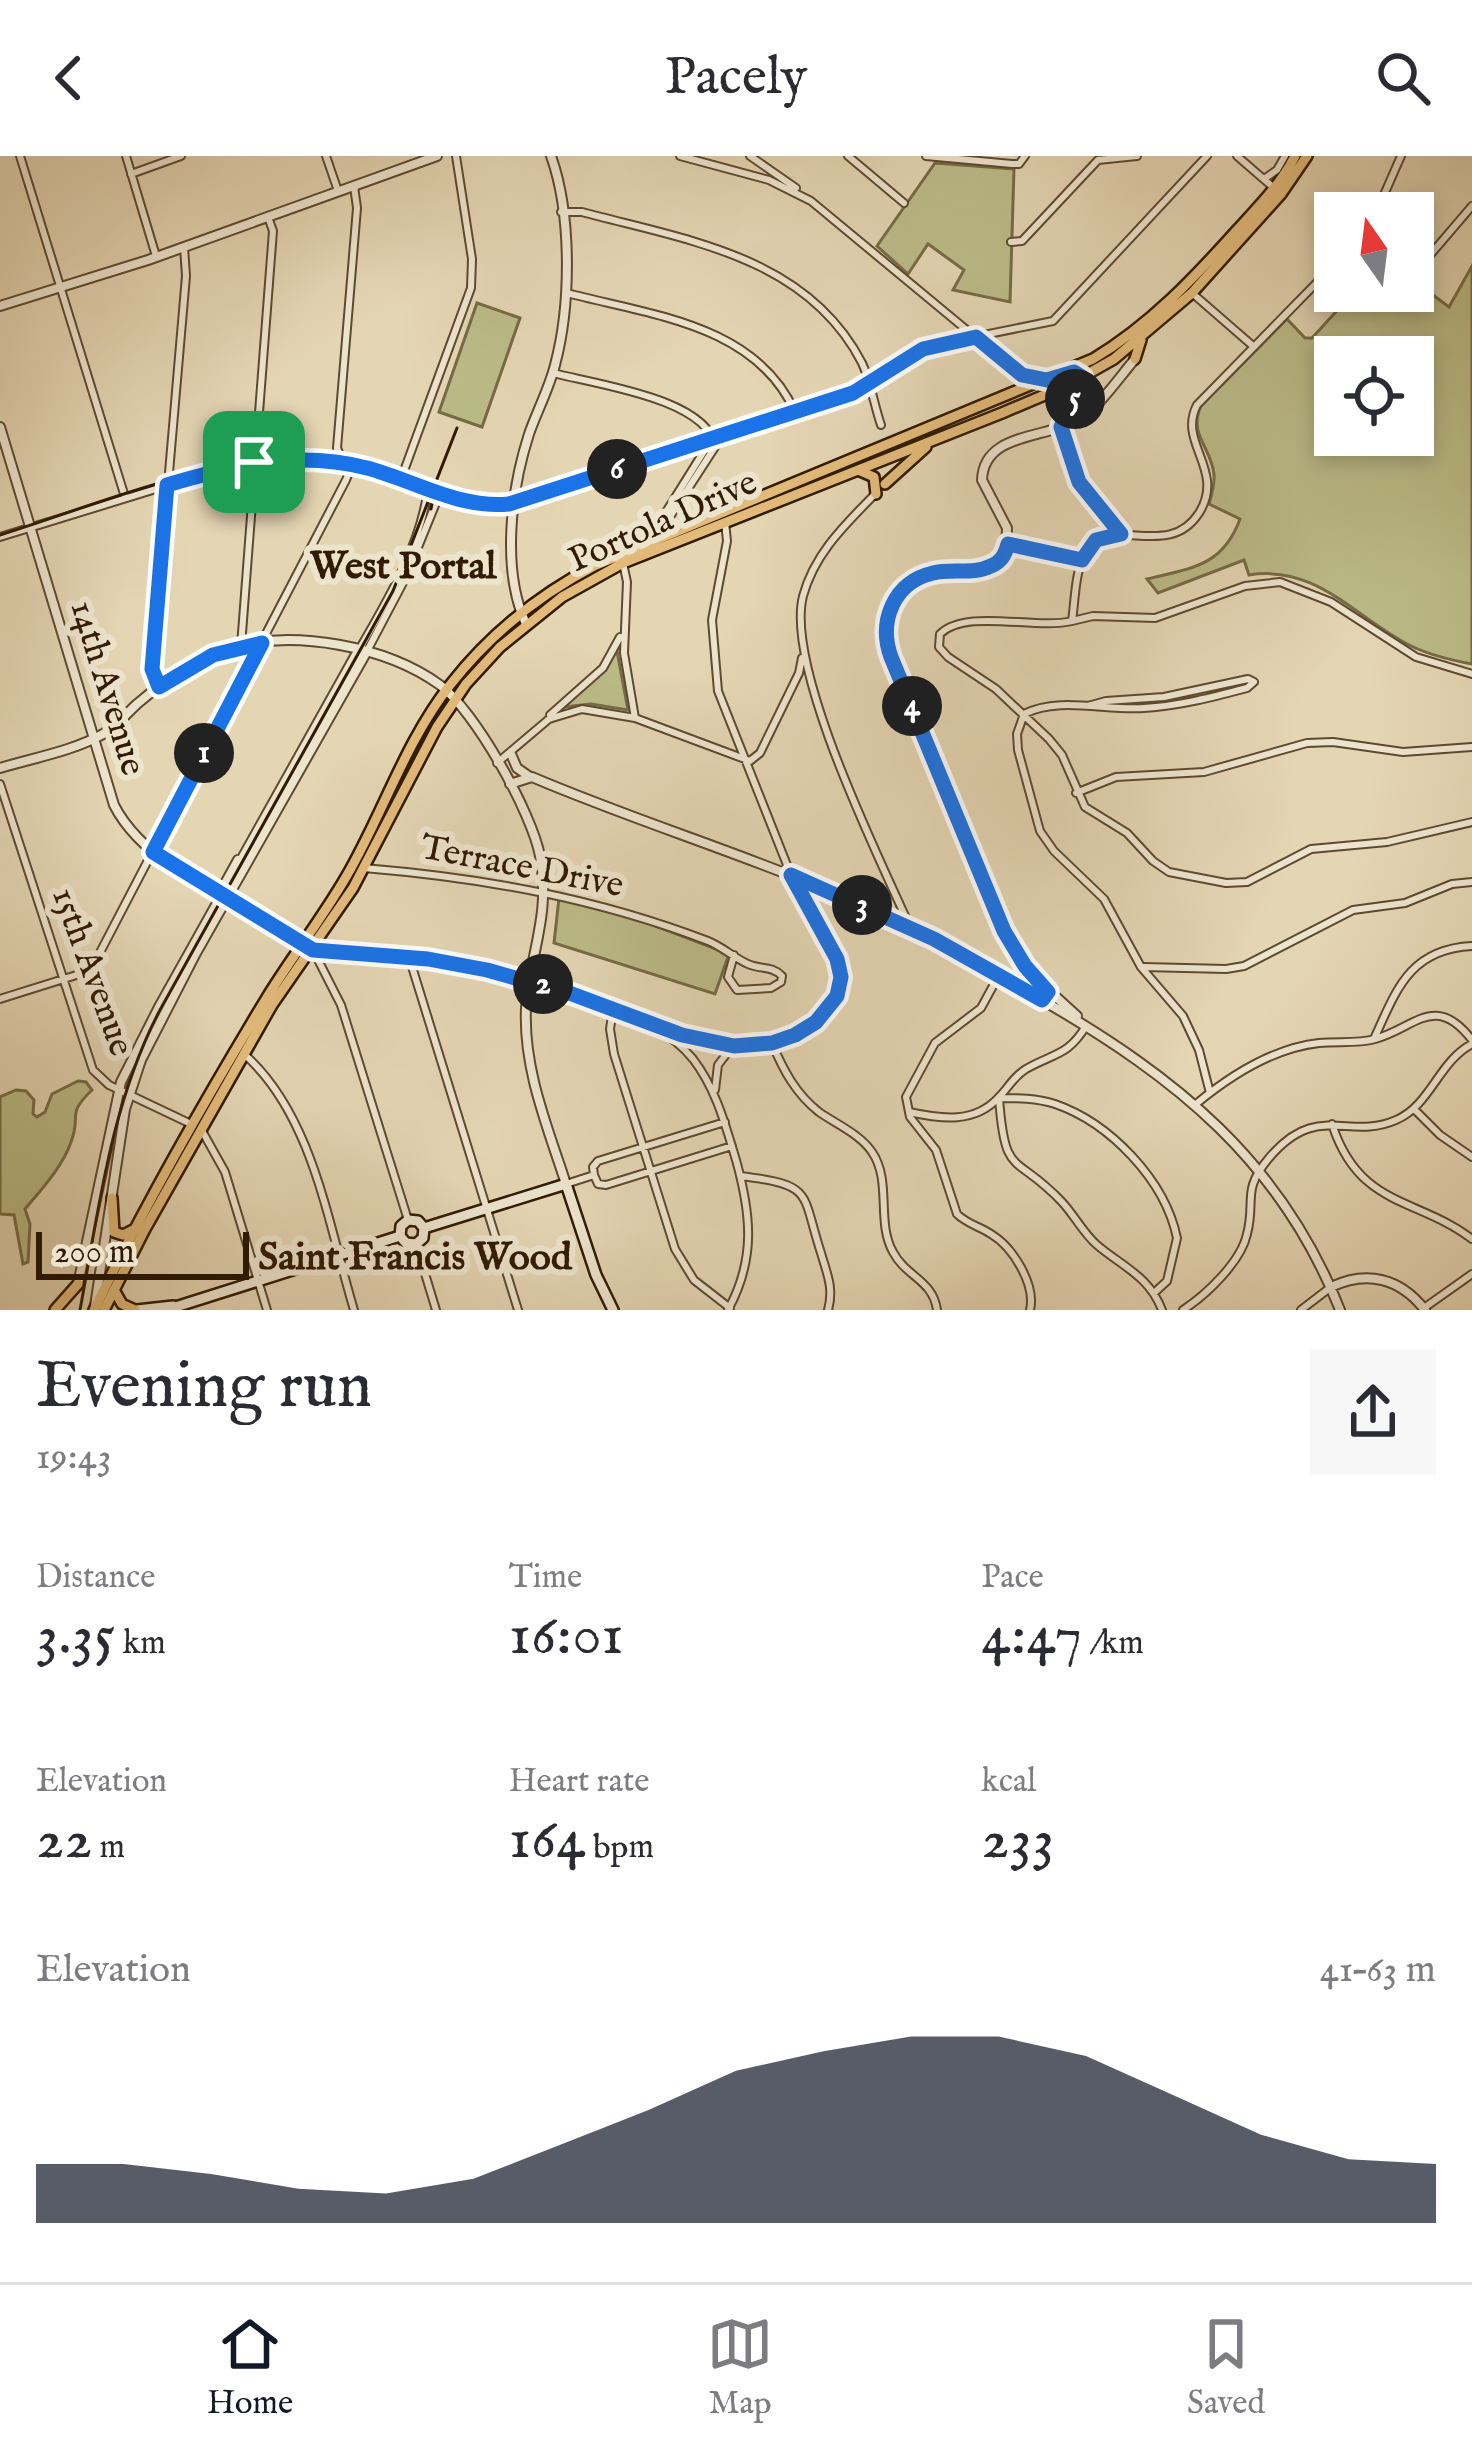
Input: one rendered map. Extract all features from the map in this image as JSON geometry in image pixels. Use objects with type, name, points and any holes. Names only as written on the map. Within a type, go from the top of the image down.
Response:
[{"type":"main road","name":"Portola Drive","points":[[97,1309],[114,1290],[265,1002],[309,947],[446,690],[480,650],[582,572],[884,453],[1093,359],[1138,329],[1180,291],[1274,188],[1295,156]]},
{"type":"main road","name":"Portola Drive","points":[[97,1309],[134,1230],[280,991],[364,868],[454,700],[523,618],[623,563],[858,470],[884,453],[947,435],[1082,377],[1141,340],[1192,293],[1281,194],[1307,156]]},
{"type":"main road","points":[[1135,359],[1141,340]]},
{"type":"main road","points":[[1061,427],[1093,359]]},
{"type":"main road","points":[[1016,371],[1047,380]]},
{"type":"main road","points":[[1016,371],[1022,384],[1016,393]]},
{"type":"main road","points":[[1066,372],[1082,377],[1090,393],[1090,410]]},
{"type":"main road","points":[[885,484],[924,448],[947,435]]},
{"type":"main road","points":[[884,453],[890,472],[885,484]]},
{"type":"main road","points":[[858,470],[874,477],[876,494]]},
{"type":"main road","points":[[424,1228],[566,1184],[596,1275],[613,1310]]},
{"type":"main road","points":[[112,1198],[114,1232],[123,1235],[134,1230]]},
{"type":"main road","points":[[408,1220],[424,1228],[416,1244],[400,1236],[400,1226],[408,1220]]},
{"type":"main road","points":[[114,1290],[122,1304],[139,1310],[178,1307],[400,1236]]},
{"type":"main road","points":[[56,1310],[78,1284]]},
{"type":"street","points":[[20,156],[126,498]]},
{"type":"street","points":[[126,156],[157,257]]},
{"type":"street","points":[[131,174],[182,156]]},
{"type":"street","points":[[326,156],[338,191]]},
{"type":"street","points":[[0,306],[157,257],[436,156]]},
{"type":"street","points":[[401,479],[471,288],[473,269],[456,156]]},
{"type":"street","points":[[680,156],[769,180],[821,208]]},
{"type":"street","points":[[750,156],[821,208],[1016,371]]},
{"type":"street","points":[[848,156],[904,203]]},
{"type":"street","points":[[926,156],[1012,164],[1024,156]]},
{"type":"street","points":[[1011,242],[1022,241],[1098,160],[1137,156]]},
{"type":"street","points":[[0,537],[254,462],[343,463],[485,504],[515,502],[853,393],[923,349],[1043,326],[1061,315],[1207,156]]},
{"type":"street","points":[[1237,156],[1274,188]]},
{"type":"street","points":[[1264,179],[1285,156]]},
{"type":"street","points":[[1385,192],[1401,156]]},
{"type":"street","points":[[523,618],[513,569],[515,502],[527,440],[553,373],[567,293],[554,160]]},
{"type":"street","points":[[0,999],[86,972],[94,964],[346,480],[337,448],[357,208],[354,185]]},
{"type":"street","points":[[1434,250],[1470,207]]},
{"type":"street","points":[[561,212],[582,212],[686,240],[765,267],[802,291],[856,352],[881,425]]},
{"type":"street","points":[[241,646],[273,231],[268,218]]},
{"type":"street","points":[[159,687],[152,669],[186,276],[184,247]]},
{"type":"street","points":[[1072,621],[1082,560],[1096,540],[1121,534],[1166,536],[1186,527],[1200,511],[1208,479],[1192,436],[1192,412],[1314,285]]},
{"type":"street","points":[[567,293],[722,336],[763,365],[795,412]]},
{"type":"street","points":[[1192,293],[1252,346]]},
{"type":"street","points":[[1135,359],[1090,410],[1061,427],[1002,446],[984,465],[984,488],[1004,519],[1008,544],[1001,560],[986,568],[939,571],[909,584],[890,608],[886,638],[1004,931],[1025,966],[1048,996],[1196,1104],[1259,1172],[1296,1224],[1340,1310]]},
{"type":"street","points":[[553,373],[685,409],[703,420],[716,447],[660,538]]},
{"type":"street","name":"14th Avenue","points":[[0,427],[120,817],[132,836],[153,852],[309,947]]},
{"type":"street","points":[[1061,427],[1079,482],[1121,534]]},
{"type":"street","points":[[646,544],[713,437]]},
{"type":"street","points":[[745,762],[760,753],[799,674],[801,608],[811,573],[832,540],[885,484]]},
{"type":"street","points":[[78,1284],[136,1055],[362,652],[407,558],[428,489]]},
{"type":"street","points":[[97,1309],[125,1092],[225,898],[224,884],[405,579],[440,493]]},
{"type":"street","points":[[309,947],[409,957],[530,981],[718,1044],[772,1043],[816,1022],[833,1004],[840,987],[837,959],[791,875],[722,704],[713,663],[712,620],[727,541],[725,522]]},
{"type":"street","points":[[1008,544],[1082,560]]},
{"type":"street","points":[[497,763],[603,668],[619,642],[623,622],[627,582],[623,563]]},
{"type":"street","points":[[1472,674],[1416,657],[1331,602],[1280,581],[1245,586],[1155,618],[1093,616],[1051,625],[958,623],[940,634],[942,652],[985,680],[1056,746],[1076,794],[1092,813],[1127,833],[1160,867],[1178,875],[1226,883],[1257,879],[1321,846],[1387,842],[1472,822]]},
{"type":"street","points":[[623,622],[635,718]]},
{"type":"street","points":[[0,768],[94,738],[159,687],[213,655],[241,646],[313,644],[362,652],[410,669],[446,690],[497,763],[533,830],[544,891],[541,937],[526,1013],[530,1064],[566,1184],[595,1175]]},
{"type":"street","points":[[802,656],[860,812],[910,927]]},
{"type":"street","points":[[1024,715],[1051,705],[1084,707],[1165,706],[1247,688],[1254,682],[1084,707]]},
{"type":"street","points":[[539,726],[558,714],[582,709],[635,718],[745,762]]},
{"type":"street","points":[[1024,715],[1017,742],[1040,831],[1104,899],[1141,967],[1168,994],[1190,1027],[1210,1093]]},
{"type":"street","points":[[1076,794],[1116,777],[1204,772],[1307,743],[1403,752],[1472,747]]},
{"type":"street","points":[[512,754],[517,768],[532,777],[791,875],[910,927],[1048,996]]},
{"type":"street","points":[[510,784],[532,777]]},
{"type":"street","name":"15th Avenue","points":[[0,784],[93,1070],[125,1092],[198,1127]]},
{"type":"street","name":"Terrace Drive","points":[[364,868],[449,875],[618,909],[709,941],[734,955],[752,966],[778,972],[781,982],[771,988],[737,990],[728,977],[734,955]]},
{"type":"street","points":[[1141,967],[1244,966],[1344,914],[1405,903],[1452,884],[1472,882]]},
{"type":"street","points":[[1373,1040],[1391,996],[1411,971],[1440,952],[1472,946]]},
{"type":"street","points":[[309,947],[341,1004],[408,1220]]},
{"type":"street","points":[[409,957],[518,1310]]},
{"type":"street","points":[[999,975],[980,1008],[934,1043],[908,1090],[908,1112],[936,1150],[957,1214],[995,1236],[1025,1276],[1032,1292],[1030,1310]]},
{"type":"street","points":[[613,1009],[614,1054],[681,1261],[729,1309],[750,1245],[740,1176],[716,1099],[694,1060],[656,1027]]},
{"type":"street","points":[[1183,1310],[1241,1250],[1249,1230],[1249,1192],[1259,1172],[1295,1135],[1332,1123],[1387,1124],[1414,1109],[1446,1063],[1472,1042],[1456,1023],[1417,1017],[1373,1040],[1287,1050],[1261,1061],[1196,1104]]},
{"type":"street","points":[[908,1112],[954,1118],[973,1114],[999,1098],[1016,1076],[1067,1051],[1086,1026]]},
{"type":"street","points":[[772,1043],[803,1098],[874,1154],[892,1252],[929,1287],[937,1310]]},
{"type":"street","points":[[716,1099],[718,1065],[734,1046]]},
{"type":"street","points":[[244,1054],[274,1084],[297,1124],[355,1310]]},
{"type":"street","points":[[999,1098],[1003,1142],[1010,1159],[1053,1192],[1090,1238],[1134,1270],[1162,1310]]},
{"type":"street","points":[[999,1098],[1035,1099],[1072,1112],[1142,1168],[1177,1238],[1167,1281],[1154,1293]]},
{"type":"street","points":[[1414,1109],[1472,1157]]},
{"type":"street","points":[[724,1122],[596,1162],[595,1175],[603,1186],[732,1147]]},
{"type":"street","points":[[1332,1123],[1355,1166],[1383,1194],[1472,1240]]},
{"type":"street","points":[[198,1127],[225,1172],[268,1310]]},
{"type":"street","points":[[740,1176],[787,1184],[807,1202],[831,1286],[828,1310]]},
{"type":"street","points":[[416,1244],[436,1310]]},
{"type":"street","points":[[1301,1310],[1331,1287],[1362,1277],[1387,1280],[1408,1291],[1424,1309],[1472,1274]]},
{"type":"green space","points":[[935,163],[1014,169],[1010,302],[953,290],[964,270],[928,244],[908,274],[877,246]]},
{"type":"green space","points":[[1472,266],[1472,664],[1409,645],[1334,595],[1294,577],[1249,575],[1244,560],[1158,593],[1147,579],[1215,556],[1240,519],[1209,504],[1214,474],[1197,425],[1201,406],[1287,319],[1305,338],[1312,338],[1336,312],[1434,312],[1434,296],[1449,307]]},
{"type":"green space","points":[[477,303],[520,318],[482,427],[439,412]]},
{"type":"green space","points":[[617,651],[628,710],[591,704],[563,707]]},
{"type":"green space","points":[[559,898],[617,911],[729,954],[715,994],[554,943]]},
{"type":"green space","points":[[78,1081],[92,1090],[76,1110],[74,1133],[63,1160],[25,1209],[30,1224],[28,1262],[23,1264],[14,1215],[0,1214],[0,1097],[26,1091],[34,1100],[37,1117],[45,1112],[52,1094]]},
{"type":"tram line","points":[[80,1310],[118,1119],[143,1045],[393,591],[457,428]]},
{"type":"tram line","points":[[0,535],[158,484],[272,460],[327,459],[380,468],[429,489],[431,509]]},
{"type":"district","name":"West Portal","points":[[403,567]]},
{"type":"district","name":"Saint Francis Wood","points":[[415,1258]]},
{"type":"route","points":[[976,337],[1030,377],[1047,380],[1066,372],[1080,374],[1061,427],[1079,482],[1121,534],[1096,540],[1082,560],[1008,544],[1001,560],[986,568],[928,574],[901,591],[885,627],[891,657],[1004,931],[1048,992],[1042,1000],[934,939],[791,875],[837,959],[841,977],[837,996],[816,1022],[783,1040],[718,1044],[508,975],[428,959],[313,950],[153,852],[262,643],[213,655],[159,687],[155,682],[152,669],[167,485],[254,462],[307,459],[354,465],[440,493],[502,505],[853,393],[934,345],[976,337]]}]
